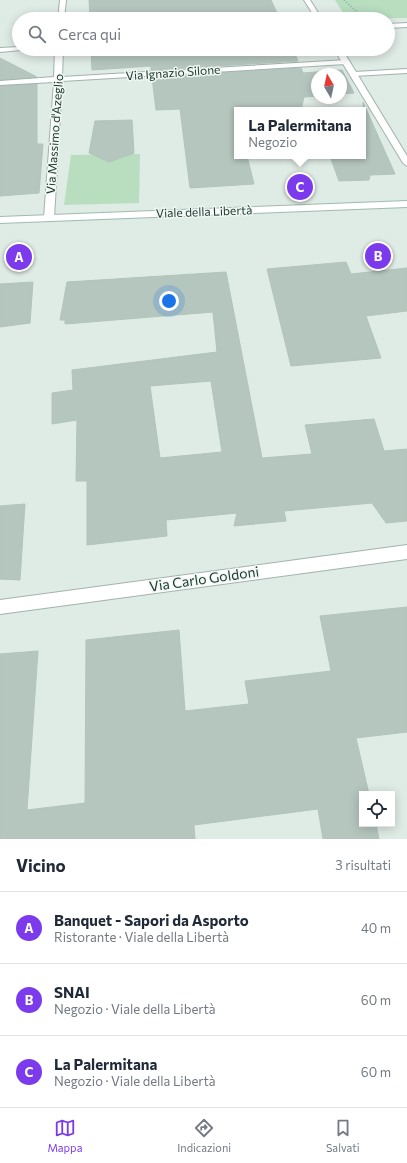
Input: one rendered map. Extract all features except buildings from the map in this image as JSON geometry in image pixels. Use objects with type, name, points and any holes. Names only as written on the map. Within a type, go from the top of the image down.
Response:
[{"type":"street","points":[[62,12],[63,0]]},
{"type":"street","points":[[306,0],[314,12]]},
{"type":"street","points":[[395,26],[407,25]]},
{"type":"street","points":[[0,50],[12,49]]},
{"type":"street","name":"Via Massimo d'Azeglio","points":[[49,218],[59,80],[59,56]]},
{"type":"street","points":[[342,56],[407,163]]},
{"type":"street","name":"Via Ignazio Silone","points":[[0,82],[59,80],[346,62]]},
{"type":"street","points":[[354,74],[407,71]]},
{"type":"street","name":"Viale della Libertà","points":[[0,220],[407,204]]},
{"type":"street","name":"Via Carlo Goldoni","points":[[0,607],[407,552]]},
{"type":"path","points":[[344,0],[357,12]]},
{"type":"green space","points":[[335,0],[407,0],[407,18],[395,18],[395,12],[343,12]]},
{"type":"green space","points":[[140,154],[139,203],[64,205],[71,155]]},
{"type":"place","name":"La Palermitana","points":[[300,187]]},
{"type":"place","name":"SNAI","points":[[378,256]]},
{"type":"place","name":"Banquet - Sapori da Asporto","points":[[19,257]]}]
